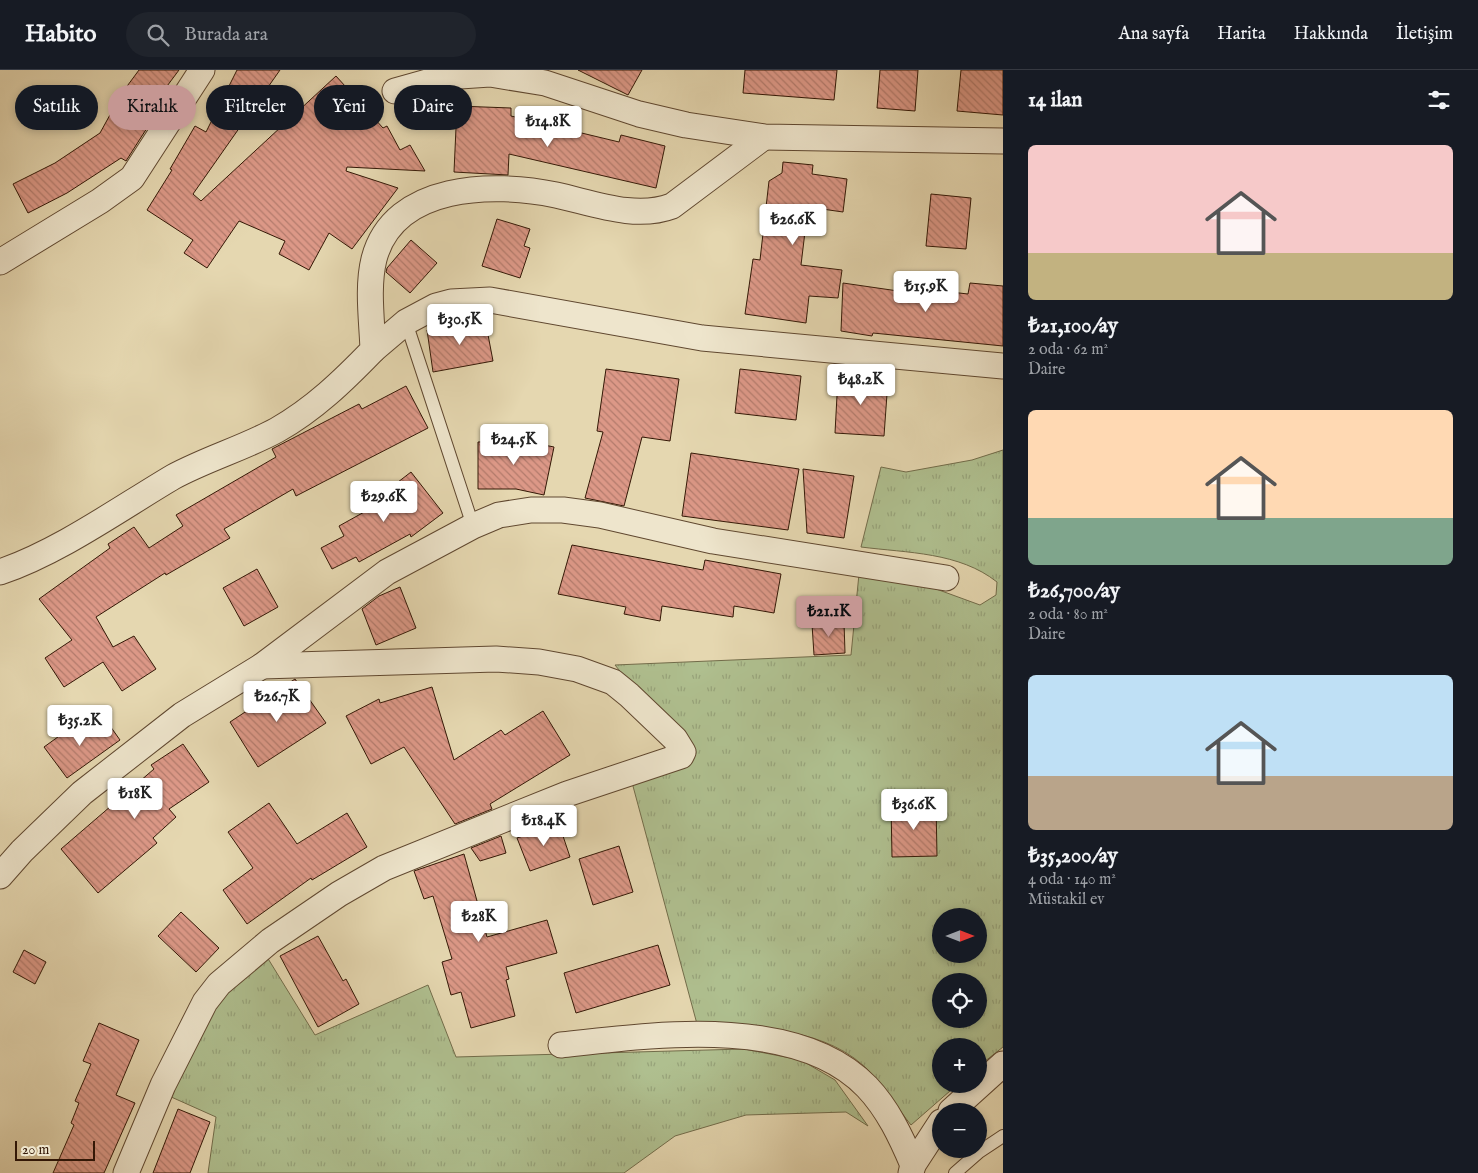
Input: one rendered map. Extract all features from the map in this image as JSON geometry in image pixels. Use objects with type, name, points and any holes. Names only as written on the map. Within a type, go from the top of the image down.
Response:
[{"type":"street","points":[[0,262],[100,201],[132,178],[202,70]]},
{"type":"street","points":[[417,85],[445,77],[466,74],[515,76],[666,120],[764,137],[1003,141]]},
{"type":"street","points":[[373,350],[371,279],[379,243],[402,214],[423,202],[445,194],[496,189],[554,195],[615,210],[661,210],[672,206],[764,137]]},
{"type":"street","points":[[0,572],[15,567],[52,547],[194,466],[275,431],[299,417],[333,391],[373,350],[406,322],[436,306],[451,302],[490,300],[702,338],[1003,366]]},
{"type":"street","points":[[0,876],[22,851],[82,793],[138,747],[182,715],[262,666],[387,572],[473,526],[499,515],[531,510],[563,510],[600,515],[713,541],[946,578]]},
{"type":"street","points":[[126,1173],[163,1086],[205,1002],[219,984],[270,941],[339,894],[384,868],[567,794],[681,756],[683,752],[669,733],[613,682],[577,669],[539,662],[496,658],[262,666]]},
{"type":"street","points":[[561,1044],[638,1036],[718,1036],[752,1038],[806,1050],[830,1060],[866,1086],[880,1101],[898,1131],[912,1169]]},
{"type":"street","points":[[960,1103],[1003,1064]]},
{"type":"street","points":[[912,1169],[932,1137]]},
{"type":"lane","points":[[406,322],[473,526]]},
{"type":"lane","points":[[955,1173],[979,1152],[1003,1136]]},
{"type":"green space","points":[[1003,450],[1003,1047],[987,1060],[987,1038],[932,1038],[932,1093],[948,1093],[936,1103],[932,1103],[932,1107],[911,1125],[872,1074],[854,1058],[835,1046],[791,1032],[697,1024],[630,775],[681,756],[675,739],[615,665],[851,655],[859,574],[917,582],[980,605],[996,595],[997,582],[982,572],[950,559],[861,547],[881,467],[906,472],[972,460]]},
{"type":"green space","points":[[267,957],[315,1035],[428,985],[456,1057],[744,1049],[801,1060],[835,1080],[868,1126],[846,1112],[746,1115],[675,1136],[624,1173],[208,1173],[216,1117],[169,1096],[218,999]]},
{"type":"building","points":[[139,70],[179,70],[168,85],[128,85]]},
{"type":"building","points":[[237,70],[280,70],[269,85],[230,85]]},
{"type":"building","points":[[578,70],[642,70],[628,95]]},
{"type":"building","points":[[745,70],[837,70],[834,100],[743,93]]},
{"type":"building","points":[[880,70],[918,70],[915,111],[877,108]]},
{"type":"building","points":[[961,70],[1003,70],[1003,115],[957,111]]},
{"type":"building","points":[[336,76],[344,85],[326,85]]},
{"type":"building","points":[[314,96],[314,130],[384,130],[387,126],[400,150],[410,145],[425,171],[347,167],[346,171],[398,188],[352,249],[329,233],[309,270],[279,254],[285,241],[239,221],[207,268],[184,253],[193,240],[147,210],[172,170],[170,169],[193,130],[196,130],[196,127],[206,132],[207,130],[238,130],[193,194],[201,201],[278,130],[304,130],[304,106]]},
{"type":"building","points":[[472,107],[511,108],[511,116],[619,142],[621,135],[665,146],[656,188],[509,154],[508,175],[454,172],[456,130],[472,130]]},
{"type":"building","points":[[108,118],[108,130],[146,130],[126,161],[121,158],[67,193],[28,213],[13,184],[55,163],[100,133]]},
{"type":"building","points":[[783,162],[813,165],[812,174],[847,179],[843,212],[808,207],[801,265],[842,270],[838,298],[809,296],[806,323],[745,314],[753,259],[760,260],[769,181],[782,173]]},
{"type":"building","points":[[931,194],[971,198],[966,249],[926,246]]},
{"type":"building","points":[[497,219],[530,229],[524,246],[530,248],[520,278],[482,266]]},
{"type":"building","points":[[411,240],[437,263],[410,293],[386,272],[387,268]]},
{"type":"building","points":[[843,283],[905,292],[906,287],[968,294],[970,283],[1003,286],[1003,346],[873,333],[872,336],[841,331]]},
{"type":"building","points":[[485,319],[493,361],[433,372],[427,330]]},
{"type":"building","points":[[606,369],[679,379],[670,441],[642,437],[624,506],[585,498],[603,432],[597,431]]},
{"type":"building","points":[[740,369],[801,376],[796,420],[735,413]]},
{"type":"building","points":[[838,377],[888,380],[884,436],[835,433]]},
{"type":"building","points":[[406,386],[428,428],[296,496],[293,489],[224,529],[230,538],[166,575],[165,573],[96,617],[113,647],[134,636],[156,669],[122,691],[103,662],[64,687],[45,658],[72,640],[39,599],[110,548],[108,544],[134,527],[149,548],[183,526],[176,515],[276,457],[272,449],[359,404],[362,409]]},
{"type":"building","points":[[524,441],[554,447],[544,495],[516,489],[478,489],[478,442]]},
{"type":"building","points":[[691,453],[799,469],[788,530],[682,516]]},
{"type":"building","points":[[803,469],[854,476],[844,538],[807,533]]},
{"type":"building","points":[[411,472],[443,513],[411,537],[410,534],[359,562],[356,557],[332,569],[321,548],[344,536],[339,526],[384,501],[380,496]]},
{"type":"building","points":[[572,545],[703,570],[705,560],[781,574],[774,613],[734,606],[733,617],[662,606],[660,621],[624,614],[626,607],[558,594]]},
{"type":"building","points":[[257,569],[278,607],[244,626],[223,588]]},
{"type":"building","points":[[400,587],[416,628],[376,645],[362,609],[379,596]]},
{"type":"building","points":[[844,622],[845,653],[814,655],[812,624]]},
{"type":"building","points":[[295,679],[326,723],[258,767],[230,722]]},
{"type":"building","points":[[432,687],[454,760],[501,730],[505,735],[543,711],[570,755],[490,804],[492,809],[455,824],[404,747],[371,764],[346,716],[379,699],[380,703]]},
{"type":"building","points":[[80,721],[90,736],[108,723],[120,740],[67,778],[44,747]]},
{"type":"building","points":[[183,744],[209,782],[169,809],[176,817],[153,838],[157,843],[98,893],[61,849],[154,769],[151,765]]},
{"type":"building","points":[[269,803],[297,844],[347,813],[367,847],[312,880],[311,878],[247,924],[223,890],[253,868],[228,832]]},
{"type":"building","points":[[936,804],[937,856],[892,857],[891,805]]},
{"type":"building","points":[[559,824],[570,857],[530,871],[517,838]]},
{"type":"building","points":[[501,836],[506,853],[480,861],[471,848]]},
{"type":"building","points":[[619,846],[633,892],[593,905],[579,859]]},
{"type":"building","points":[[464,854],[487,937],[547,920],[557,953],[506,967],[509,979],[506,980],[515,1016],[471,1028],[461,992],[451,995],[442,962],[452,959],[433,896],[424,899],[414,871]]},
{"type":"building","points":[[181,912],[219,948],[196,972],[158,936]]},
{"type":"building","points":[[318,936],[343,981],[346,979],[359,1004],[318,1027],[280,956]]},
{"type":"building","points":[[658,945],[670,985],[576,1013],[564,973]]},
{"type":"building","points":[[24,950],[46,962],[35,984],[13,972]]},
{"type":"building","points":[[99,1023],[139,1040],[116,1095],[135,1103],[104,1173],[53,1173],[74,1125],[71,1123],[79,1103],[75,1101],[91,1064],[83,1061]]},
{"type":"building","points":[[178,1109],[210,1122],[190,1173],[153,1173]]}]
